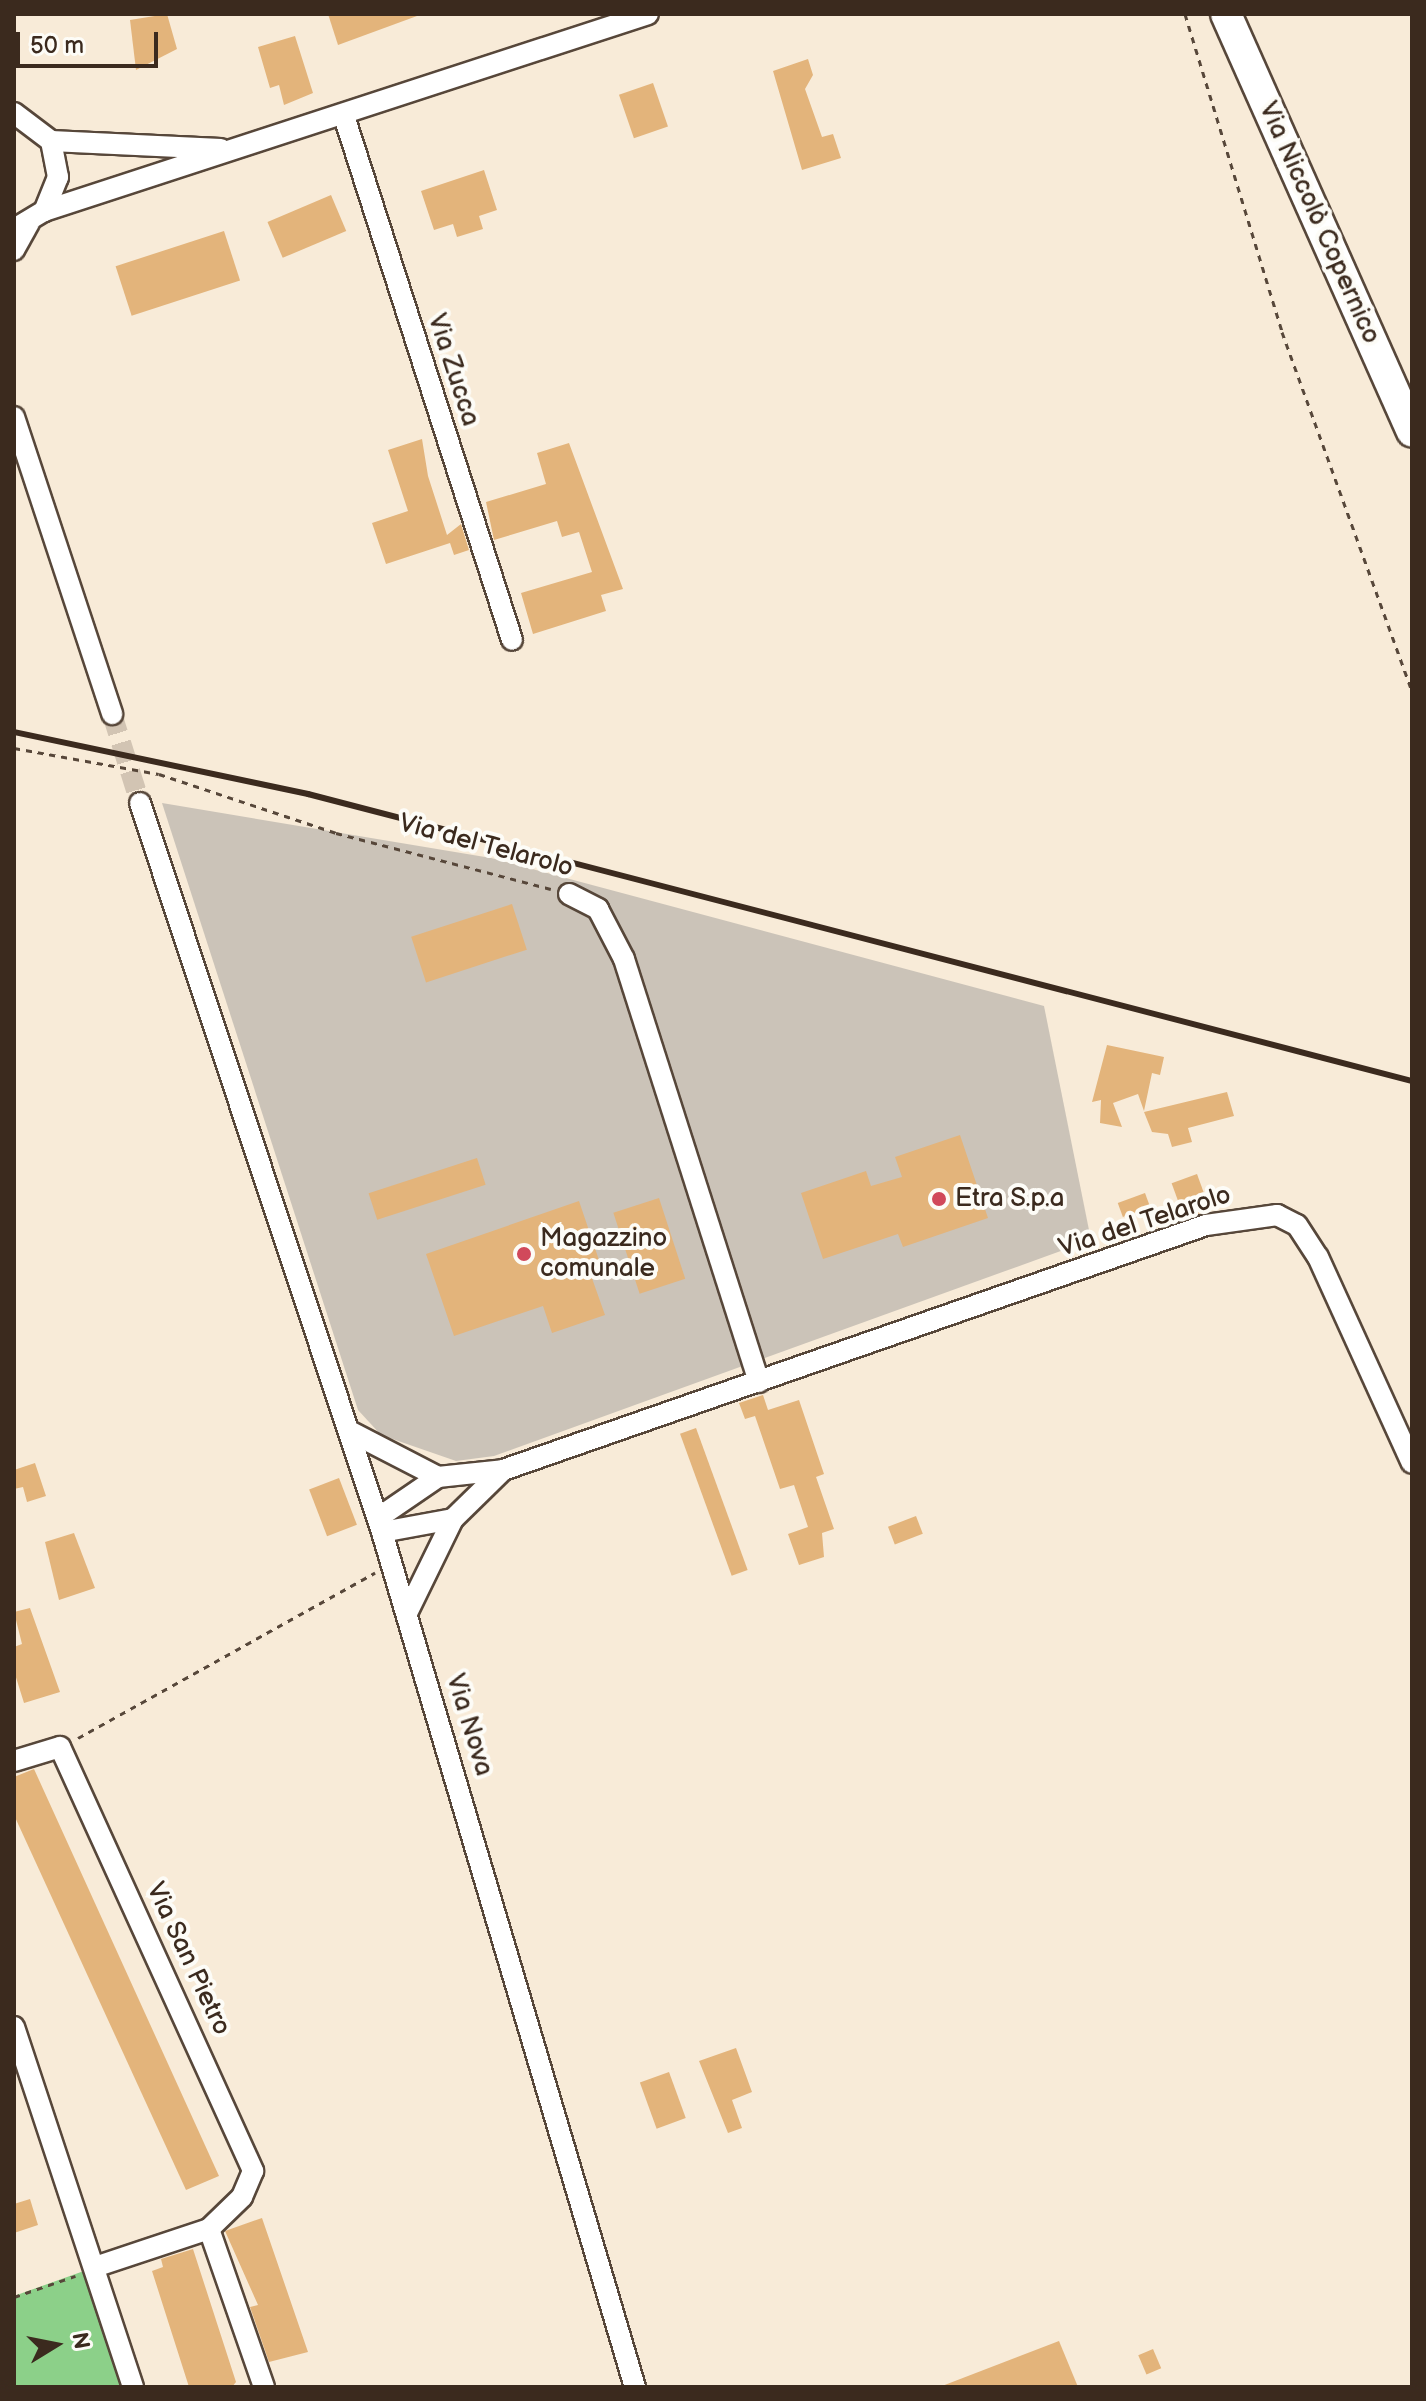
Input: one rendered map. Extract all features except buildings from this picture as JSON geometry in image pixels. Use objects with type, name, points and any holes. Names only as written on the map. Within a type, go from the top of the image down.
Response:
[{"type":"highway","name":"Via Niccolò Copernico","points":[[1226,14],[1412,431]]},
{"type":"highway","points":[[1245,14],[1269,109]]},
{"type":"street","points":[[29,221],[648,14]]},
{"type":"street","points":[[14,113],[51,141],[245,148]]},
{"type":"street","name":"Via Zucca","points":[[344,116],[512,640]]},
{"type":"street","points":[[14,250],[58,177],[51,141]]},
{"type":"street","points":[[14,407],[15,423],[112,714]]},
{"type":"street","name":"Via Nova","points":[[140,803],[236,1084],[380,1525],[635,2387]]},
{"type":"street","name":"Via del Telarolo","points":[[569,894],[598,909],[624,959],[759,1382]]},
{"type":"street","name":"Via del Telarolo","points":[[503,1470],[1206,1225],[1277,1215],[1297,1225],[1318,1257],[1412,1463]]},
{"type":"street","points":[[349,1431],[438,1477]]},
{"type":"street","points":[[380,1525],[438,1477],[503,1470]]},
{"type":"street","points":[[407,1613],[453,1519],[503,1470]]},
{"type":"street","points":[[380,1525],[453,1519]]},
{"type":"street","points":[[14,1761],[60,1747]]},
{"type":"street","name":"Via San Pietro","points":[[60,1747],[253,2171],[242,2197],[209,2229],[92,2269]]},
{"type":"street","points":[[14,2027],[133,2387]]},
{"type":"street","points":[[209,2229],[264,2387]]},
{"type":"path","points":[[1185,14],[1282,332],[1412,692]]},
{"type":"path","name":"Via del Telarolo","points":[[14,748],[159,774],[336,833],[569,894]]},
{"type":"path","points":[[60,1747],[371,1579],[389,1554]]},
{"type":"path","points":[[14,2297],[92,2269]]},
{"type":"shaded area","points":[[162,803],[491,858],[1044,1006],[1091,1240],[494,1456],[456,1461],[381,1435],[358,1410]]},
{"type":"green space","points":[[95,2267],[133,2387],[14,2387],[14,2296]]},
{"type":"tunnel","points":[[112,714],[140,803]]},
{"type":"railway","points":[[14,732],[308,794],[1412,1081]]},
{"type":"place","name":"Etra S.p.a","points":[[939,1199]]},
{"type":"place","name":"Magazzino comunale","points":[[524,1254]]}]
